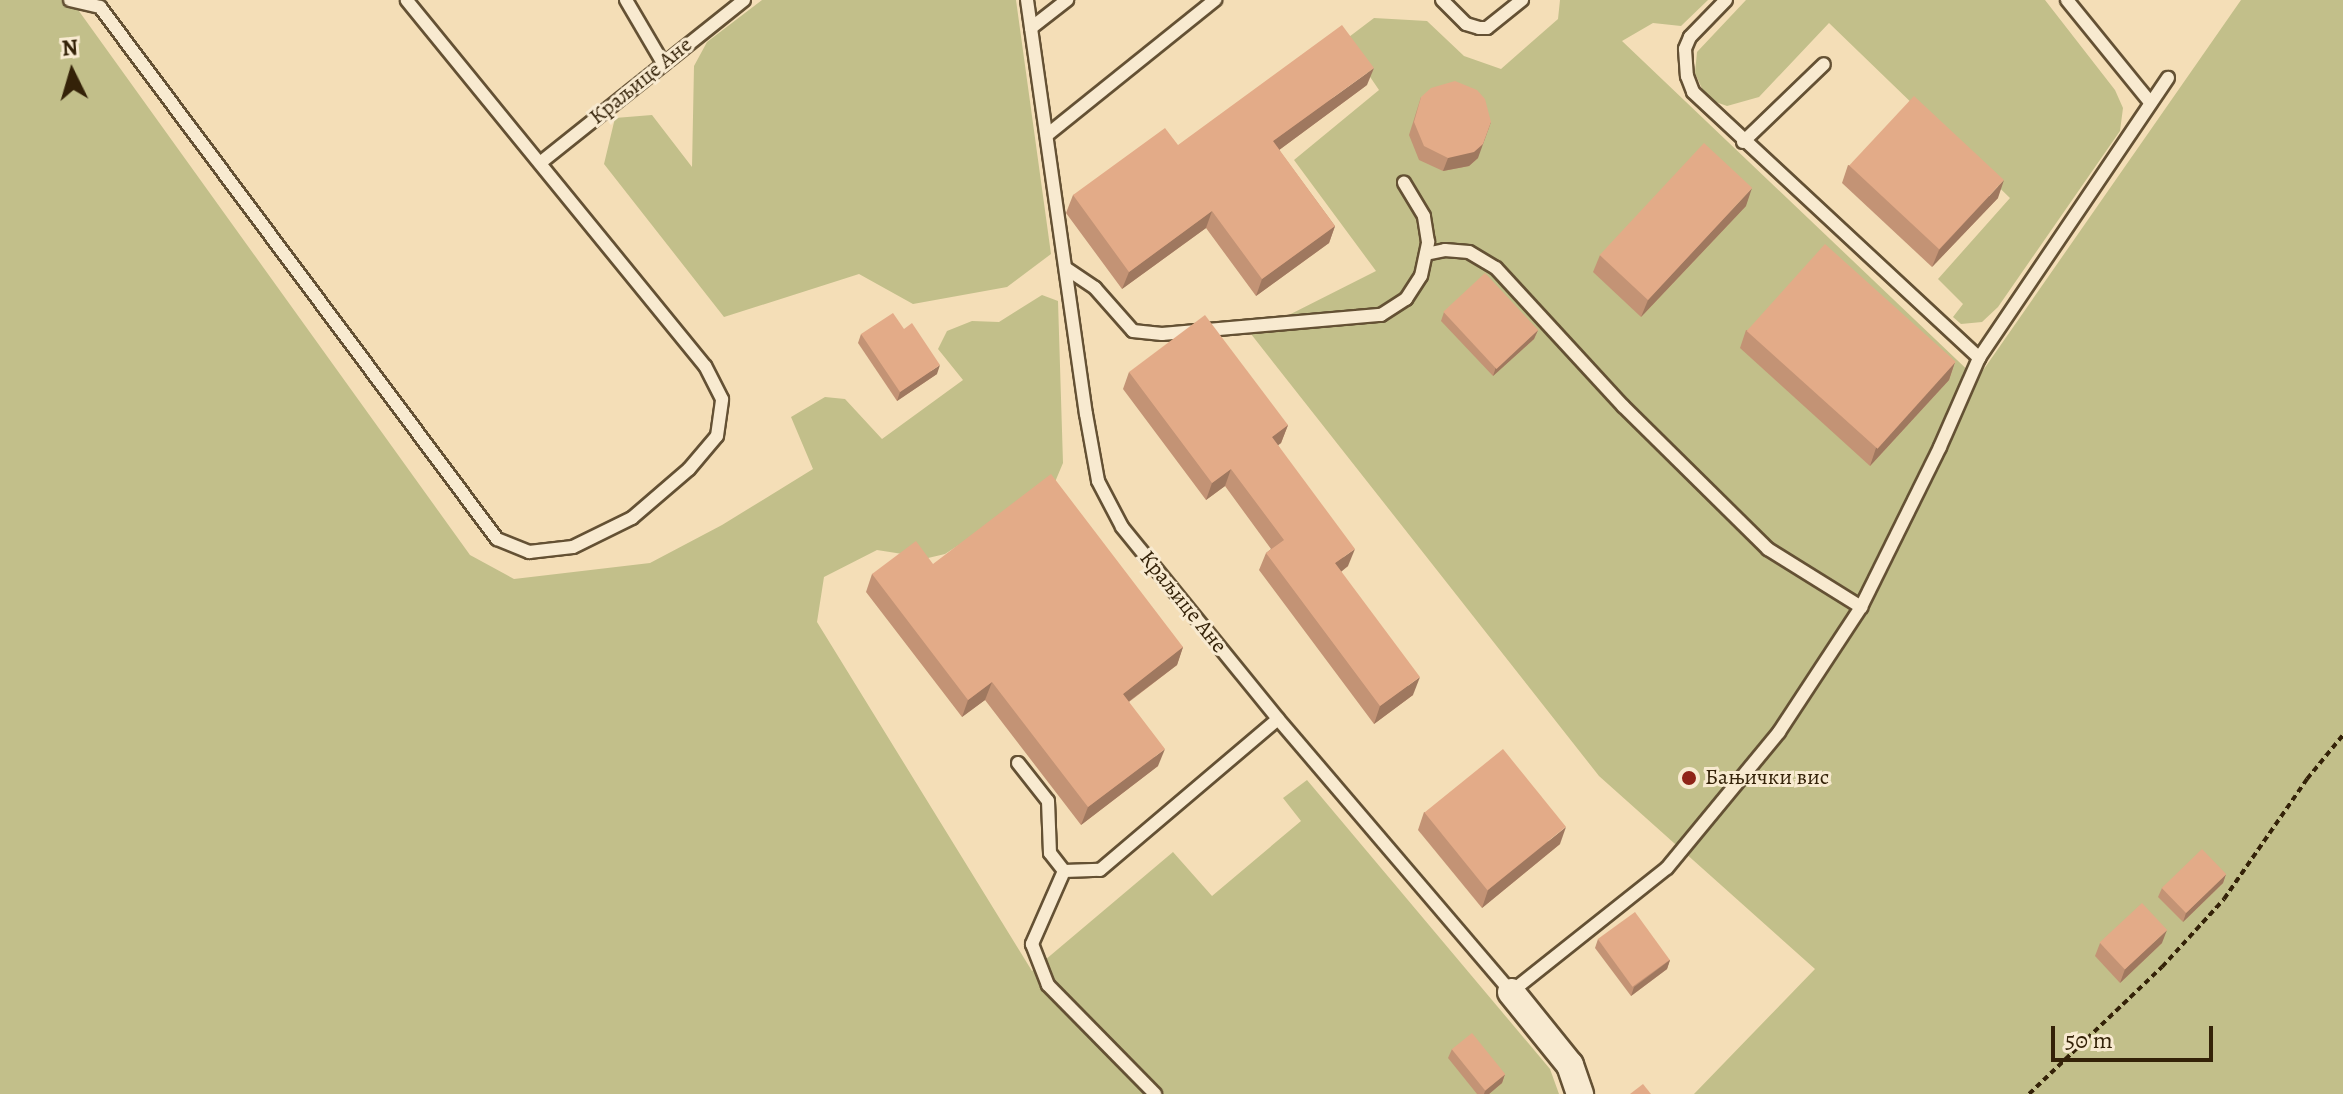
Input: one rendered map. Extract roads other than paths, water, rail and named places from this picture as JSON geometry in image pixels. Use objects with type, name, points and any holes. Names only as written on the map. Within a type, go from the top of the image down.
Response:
[{"type":"street","name":"Краљице Ане","points":[[1511,992],[1570,1065],[1580,1094]]},
{"type":"lane","points":[[70,0],[100,7],[497,539],[529,552],[573,547],[632,518],[689,469],[717,436],[722,399],[705,366],[407,0]]},
{"type":"lane","points":[[626,0],[663,63]]},
{"type":"lane","name":"Краљице Ане","points":[[540,163],[744,0]]},
{"type":"lane","name":"Краљице Ане","points":[[1027,0],[1098,481],[1122,527],[1278,719],[1511,992]]},
{"type":"lane","points":[[1031,28],[1067,0]]},
{"type":"lane","points":[[1047,135],[1215,0]]},
{"type":"lane","points":[[1442,0],[1466,24],[1479,28],[1487,28],[1522,0]]},
{"type":"lane","points":[[1726,0],[1690,37],[1685,49],[1687,76],[1693,92],[1743,142],[1979,358]]},
{"type":"lane","points":[[2067,0],[2150,102]]},
{"type":"lane","points":[[1743,142],[1824,64]]},
{"type":"lane","points":[[1511,992],[1667,868],[1779,732],[1861,607],[1979,358],[2168,78]]},
{"type":"lane","points":[[1067,269],[1095,288],[1133,331],[1162,334],[1381,315],[1406,299],[1421,276],[1426,254],[1428,242],[1424,216],[1404,183]]},
{"type":"lane","points":[[1426,254],[1445,250],[1469,252],[1496,268],[1633,416],[1768,549],[1861,607]]},
{"type":"lane","points":[[1064,871],[1100,870],[1278,719]]},
{"type":"lane","points":[[1018,763],[1048,801],[1050,853],[1064,871]]},
{"type":"lane","points":[[1064,871],[1032,944],[1048,985],[1155,1094]]},
{"type":"place","name":"Бањички вис","points":[[1689,778]]}]
